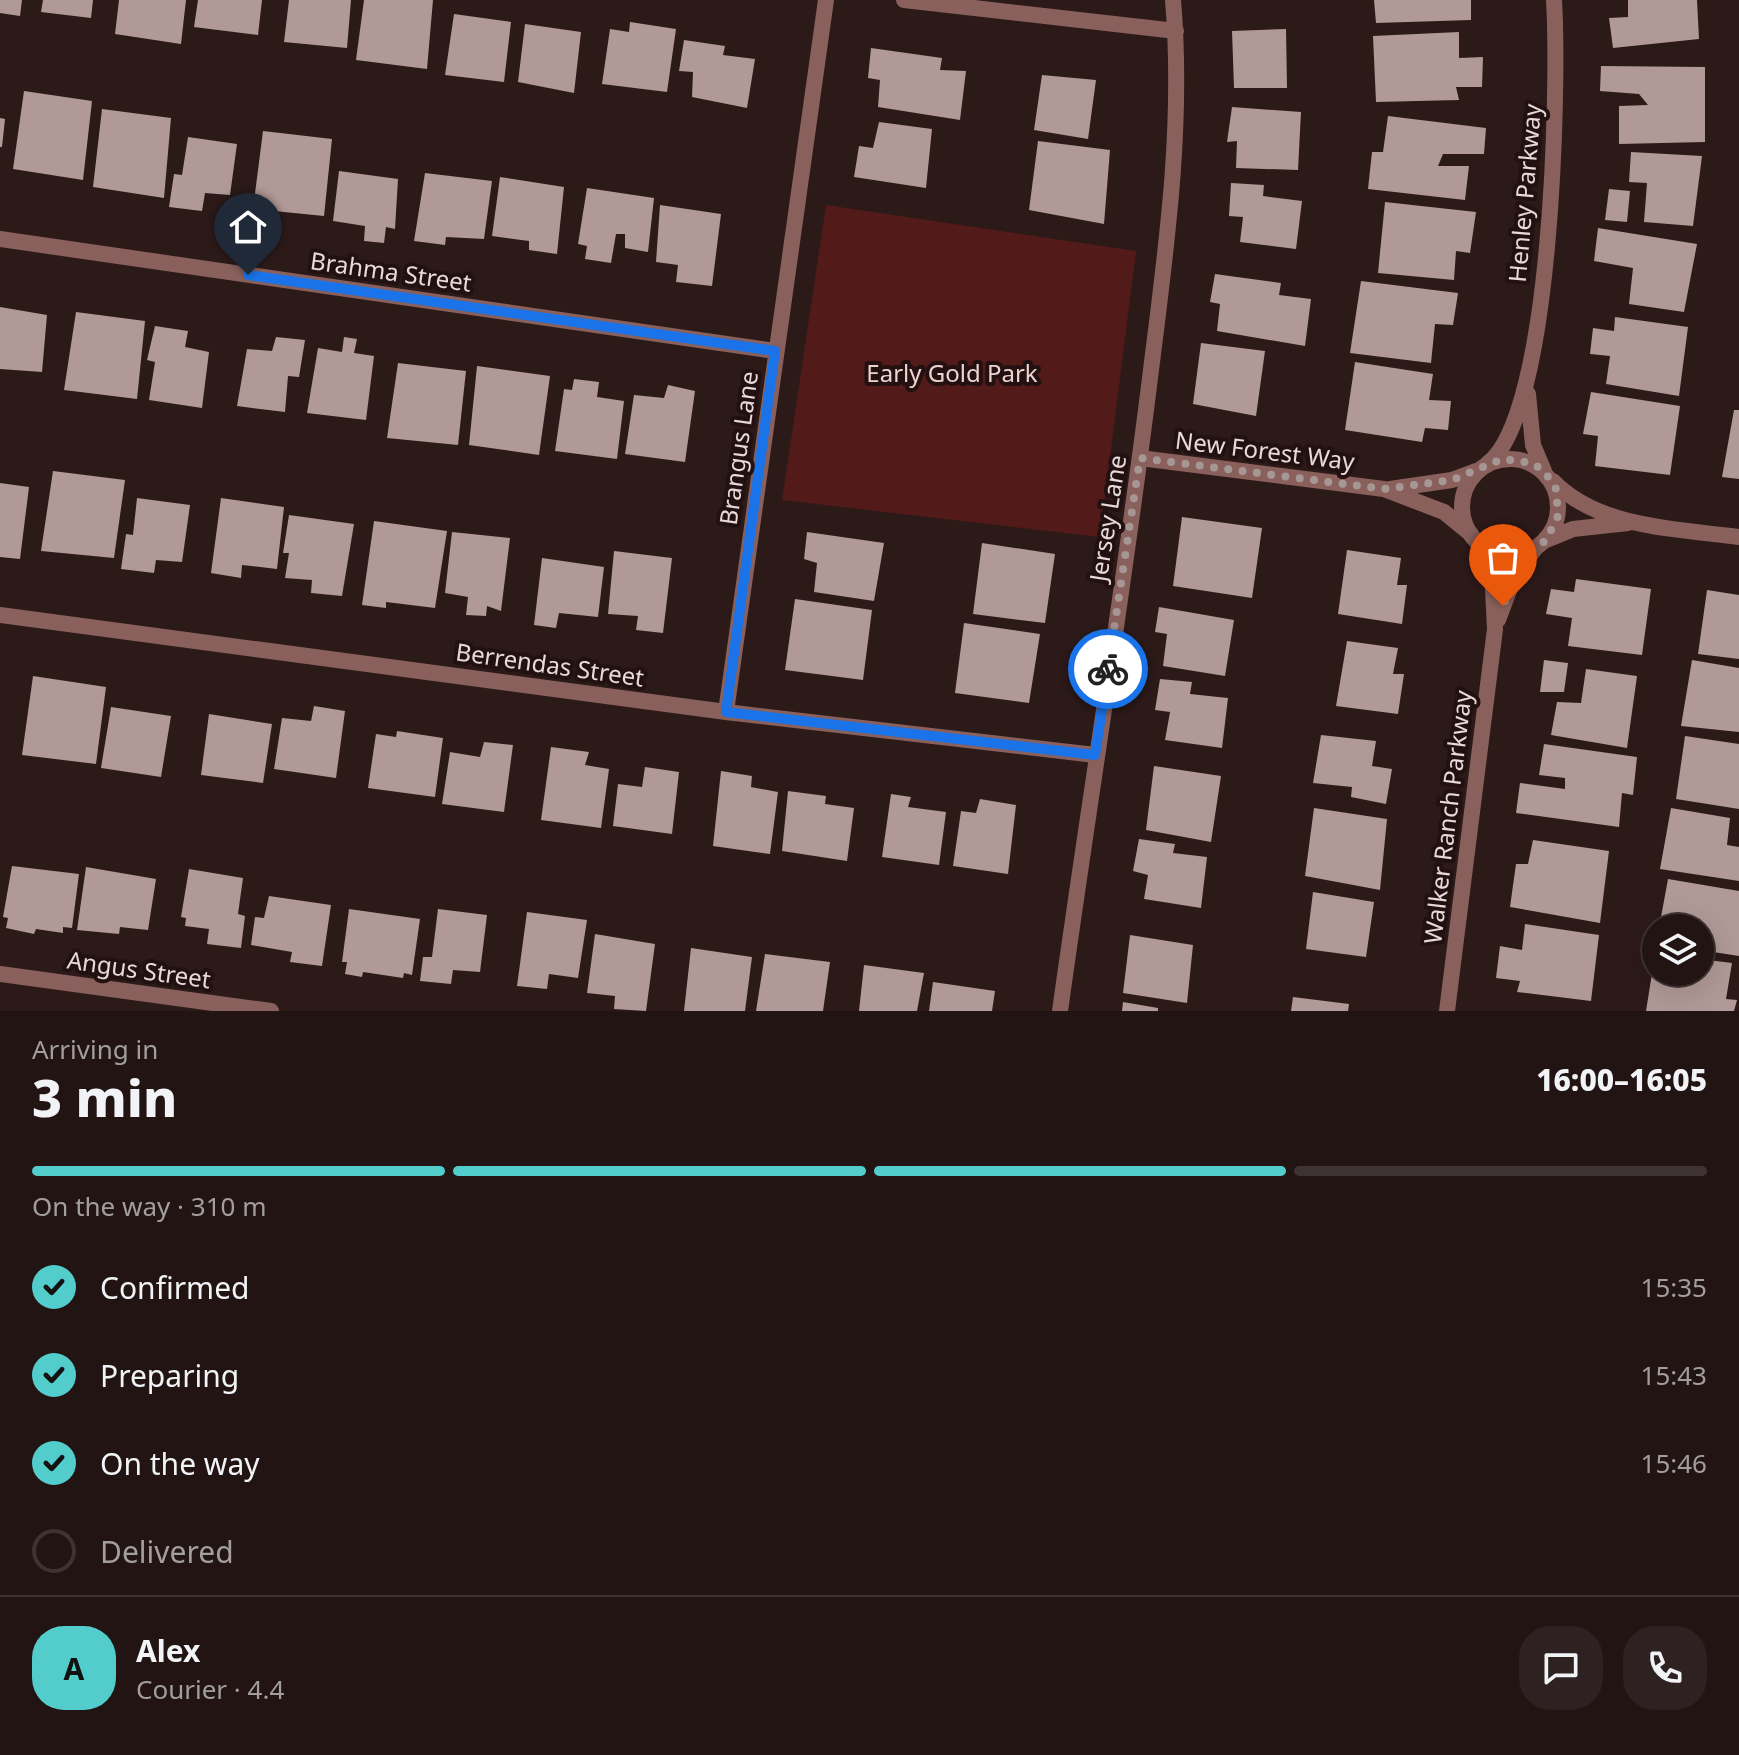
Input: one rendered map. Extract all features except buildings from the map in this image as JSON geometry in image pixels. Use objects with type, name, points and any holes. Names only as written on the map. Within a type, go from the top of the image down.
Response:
[{"type":"street","name":"Brangus Lane","points":[[726,712],[826,0]]},
{"type":"street","points":[[904,0],[1176,31]]},
{"type":"street","name":"Jersey Lane","points":[[1060,1011],[1140,458],[1171,209],[1178,111],[1173,0]]},
{"type":"street","name":"Henley Parkway","points":[[1527,388],[1549,230],[1554,164],[1554,0]]},
{"type":"street","name":"Brahma Street","points":[[0,239],[775,351]]},
{"type":"street","points":[[1527,388],[1505,445],[1466,488],[1462,500],[1462,512],[1474,538],[1489,550],[1515,555],[1573,529],[1634,523],[1739,537]]},
{"type":"street","points":[[1527,388],[1533,445],[1556,489],[1558,516],[1543,542]]},
{"type":"street","name":"New Forest Way","points":[[1140,458],[1384,489],[1444,512],[1474,538]]},
{"type":"street","points":[[1484,466],[1517,459],[1546,474],[1583,503],[1634,523]]},
{"type":"street","name":"New Forest Way","points":[[1384,489],[1452,480],[1484,466]]},
{"type":"street","name":"Walker Ranch Parkway","points":[[1447,1011],[1495,629],[1492,569],[1474,538]]},
{"type":"street","name":"Walker Ranch Parkway","points":[[1495,629],[1516,572],[1543,542]]},
{"type":"street","name":"Berrendas Street","points":[[0,615],[726,712],[1095,755]]},
{"type":"street","name":"Angus Street","points":[[0,974],[271,1011]]},
{"type":"green space","name":"Early Gold Park","points":[[826,205],[1136,251],[1100,537],[782,500]]},
{"type":"way so far","points":[[1108,669],[1140,458],[1384,489],[1462,478],[1502,459],[1532,463],[1544,471],[1556,489],[1558,516],[1546,540],[1530,553],[1516,572],[1503,606]]},
{"type":"route","points":[[248,275],[775,351],[726,712],[1095,755],[1108,669]]}]
